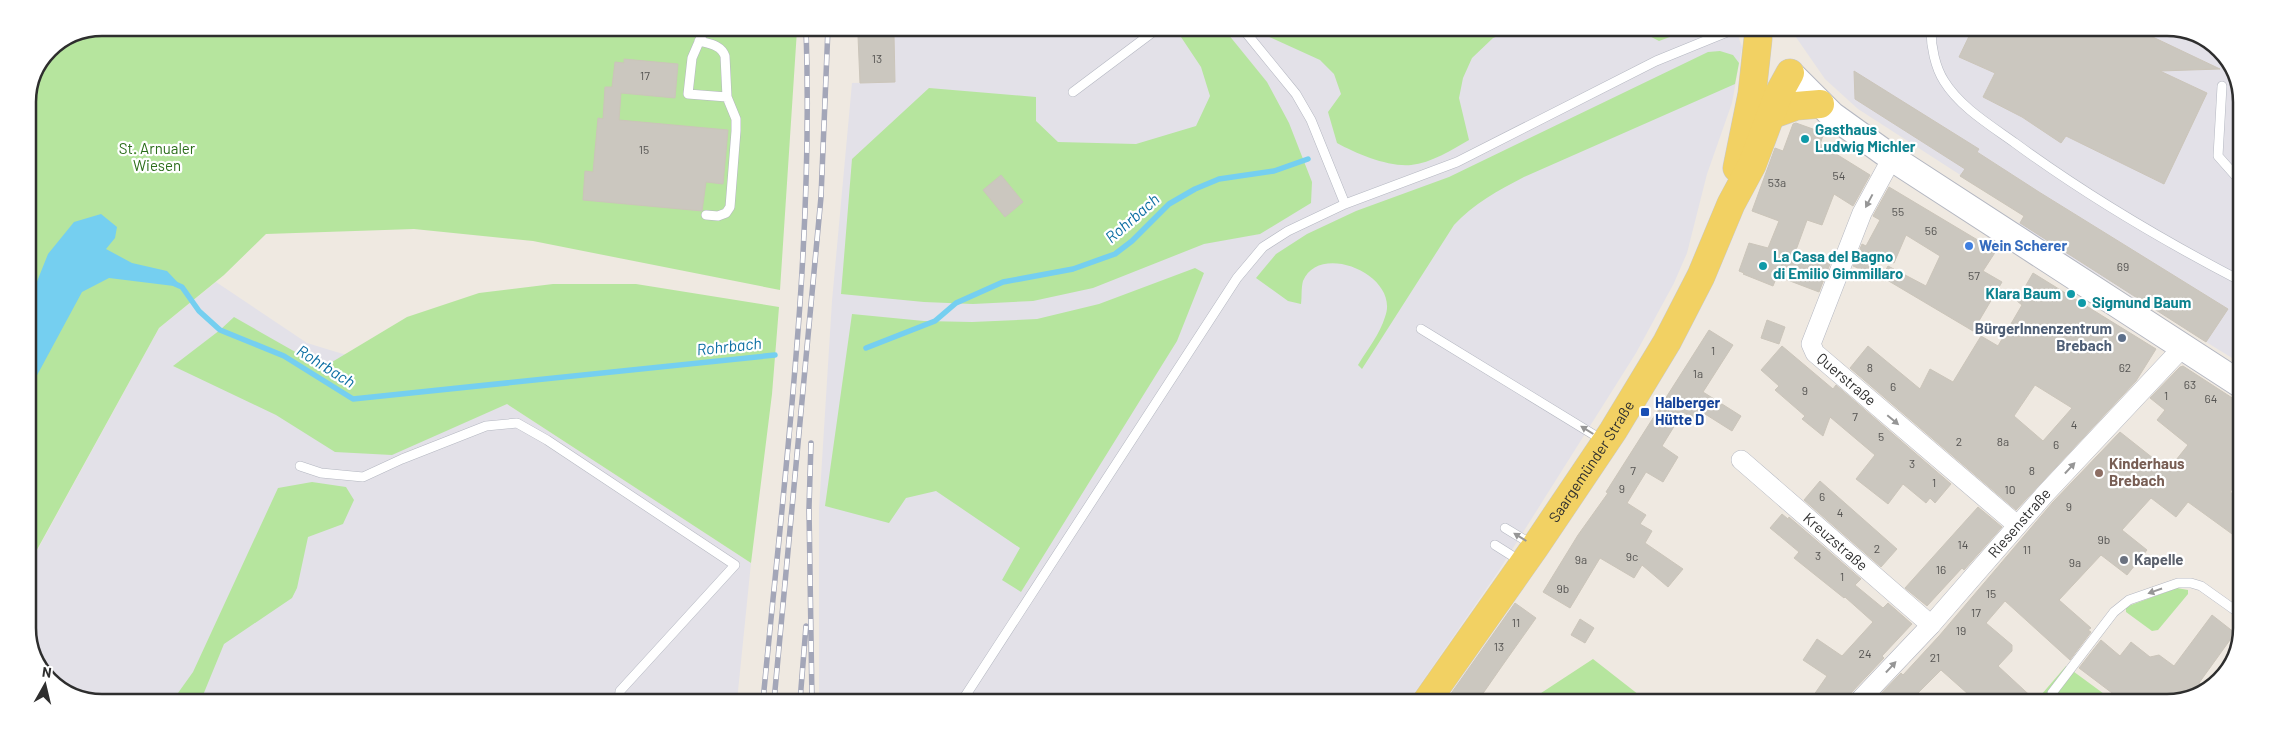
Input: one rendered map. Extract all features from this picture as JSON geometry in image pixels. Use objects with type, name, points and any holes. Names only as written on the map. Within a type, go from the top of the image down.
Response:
[{"type":"main road","name":"Saargemünder Straße","points":[[1731,204],[1752,94],[1756,36]]},
{"type":"main road","points":[[1758,36],[1820,104],[1892,158],[2233,379]]},
{"type":"main road","points":[[1752,94],[1766,80],[1790,73]]},
{"type":"main road","name":"Saargemünder Straße","points":[[1432,694],[1530,555],[1605,442],[1685,310],[1731,204],[1752,166],[1779,93],[1790,73]]},
{"type":"main road","points":[[1771,116],[1796,106],[1820,104]]},
{"type":"street","name":"Querstraße","points":[[1892,158],[1862,213],[1811,344],[1815,353],[2017,525]]},
{"type":"street","name":"Riesenstraße","points":[[1866,694],[1931,625],[2017,525],[2183,347]]},
{"type":"street","name":"Kreuzstraße","points":[[1740,460],[1931,625]]},
{"type":"lane","points":[[701,36],[692,58],[688,94],[727,97]]},
{"type":"lane","points":[[1073,92],[1148,36]]},
{"type":"lane","points":[[1249,36],[1296,94],[1311,120],[1345,204]]},
{"type":"lane","points":[[967,694],[1237,278],[1263,247],[1288,231],[1345,204],[1457,162],[1656,61],[1717,36]]},
{"type":"lane","points":[[1932,36],[1936,60],[1944,80],[1976,115],[2051,169],[2158,237],[2233,277]]},
{"type":"lane","points":[[699,41],[715,45],[723,50],[727,97],[736,119],[730,207],[726,214],[718,216],[706,215]]},
{"type":"lane","points":[[2222,86],[2218,156],[2233,173]]},
{"type":"lane","points":[[1421,329],[1605,442]]},
{"type":"lane","points":[[300,466],[322,473],[364,477],[402,459],[486,426],[517,423],[547,440],[735,565],[620,691],[620,694]]},
{"type":"lane","points":[[1505,528],[1530,555]]},
{"type":"lane","points":[[1495,545],[1530,555]]},
{"type":"lane","points":[[2052,693],[2114,612],[2129,600],[2178,583],[2190,583],[2201,586],[2233,609]]},
{"type":"shaded area","points":[[894,36],[1738,36],[1742,47],[1732,103],[1707,174],[1687,253],[1674,283],[1636,353],[1498,572],[1414,694],[819,694],[819,509],[832,301],[852,83],[895,82]]},
{"type":"shaded area","points":[[1795,36],[2167,36],[2184,38],[2204,47],[2224,69],[2233,98],[2233,359],[2018,225],[2024,216],[1858,109],[1825,79]]},
{"type":"shaded area","points":[[216,282],[307,343],[507,404],[751,563],[738,694],[102,694],[85,692],[70,686],[70,660],[44,660],[41,653],[36,632],[36,552],[159,328]]},
{"type":"green space","name":"St. Arnualer Wiesen","points":[[102,36],[797,36],[780,290],[533,241],[414,229],[266,234],[224,275],[159,328],[36,551],[36,102],[41,77],[47,65],[65,47],[77,41]]},
{"type":"green space","points":[[1180,36],[1230,36],[1267,82],[1289,123],[1312,182],[1311,203],[1260,234],[1204,244],[1093,288],[1033,301],[973,304],[924,302],[841,294],[852,159],[929,88],[1036,97],[1036,121],[1058,142],[1136,144],[1196,126],[1210,96],[1201,67]]},
{"type":"green space","points":[[1267,36],[1498,36],[1493,38],[1472,58],[1463,78],[1459,98],[1469,140],[1434,159],[1419,164],[1402,165],[1383,162],[1337,143],[1328,112],[1341,94],[1334,74],[1320,60]]},
{"type":"green space","points":[[1649,36],[1672,36],[1659,41]]},
{"type":"green space","points":[[1720,51],[1733,55],[1739,63],[1735,84],[1524,177],[1487,198],[1461,217],[1362,369],[1358,365],[1383,323],[1387,302],[1381,288],[1370,277],[1356,268],[1340,264],[1325,264],[1312,269],[1303,281],[1301,304],[1288,301],[1256,278],[1276,254],[1307,234],[1356,211],[1449,177],[1708,52]]},
{"type":"green space","points":[[1195,268],[1204,273],[1177,341],[1021,592],[1002,580],[1020,548],[936,491],[906,498],[889,523],[825,506],[852,314],[924,321],[972,322],[1037,319],[1099,304]]},
{"type":"green space","points":[[553,284],[636,284],[779,307],[772,394],[751,563],[507,404],[392,455],[335,452],[276,415],[173,366],[234,317],[313,362],[332,362],[407,317],[479,293]]},
{"type":"green space","points":[[312,482],[346,487],[354,500],[343,524],[308,537],[297,588],[292,598],[224,644],[203,694],[177,694],[193,672],[278,488]]},
{"type":"green space","points":[[2177,588],[2188,590],[2188,594],[2158,630],[2152,631],[2126,612],[2126,608],[2131,605]]},
{"type":"green space","points":[[1593,659],[1638,694],[1540,694]]},
{"type":"green space","points":[[2066,666],[2104,694],[2042,694]]},
{"type":"water","points":[[101,214],[117,227],[115,238],[106,249],[132,263],[167,271],[182,287],[109,278],[82,292],[36,377],[36,284],[48,254],[74,222]]},
{"type":"building","points":[[858,36],[894,36],[895,82],[860,83]]},
{"type":"building","points":[[1969,36],[2151,36],[2220,69],[2160,71],[2207,93],[2164,184],[2066,136],[2061,143],[2022,117],[1983,97],[1995,73],[1959,57]]},
{"type":"building","points":[[624,59],[678,64],[675,98],[621,93],[619,120],[728,130],[723,184],[706,182],[702,211],[583,200],[585,171],[593,172],[598,118],[603,119],[605,87],[612,87],[615,62],[624,63]]},
{"type":"building","points":[[1854,71],[1979,149],[1977,152],[2039,192],[2228,309],[2206,342],[2020,223],[2024,216],[1960,176],[1965,169],[1855,99]]},
{"type":"building","points":[[1796,123],[1824,133],[1820,144],[1870,175],[1853,206],[1834,194],[1822,225],[1807,220],[1796,250],[1830,264],[1819,292],[1777,276],[1773,286],[1739,271],[1749,243],[1768,248],[1779,221],[1752,211],[1775,148],[1783,151],[1793,124]]},
{"type":"building","points":[[1001,175],[1023,202],[1005,217],[983,190]]},
{"type":"building","points":[[1889,187],[1996,251],[1983,271],[2002,282],[1973,331],[1882,277],[1888,266],[1926,286],[1940,256],[1906,235],[1894,263],[1875,254],[1868,272],[1853,266],[1862,244],[1866,246],[1880,220],[1873,216]]},
{"type":"building","points":[[2033,273],[2156,349],[2136,381],[2016,510],[1850,368],[1868,346],[1920,389],[1930,369],[1953,382],[1981,336],[1998,346],[2022,305],[2017,301]],"holes":[[[2035,385],[2072,408],[2043,441],[2014,416]]]},
{"type":"building","points":[[1767,320],[1785,327],[1779,344],[1761,338]]},
{"type":"building","points":[[1709,330],[1733,345],[1703,392],[1741,416],[1732,431],[1705,414],[1699,423],[1683,412],[1662,446],[1678,457],[1663,482],[1646,472],[1627,503],[1646,515],[1640,524],[1652,531],[1645,543],[1683,569],[1668,587],[1642,565],[1634,578],[1600,558],[1570,608],[1543,592],[1578,535],[1608,493],[1606,492]]},
{"type":"building","points":[[1782,346],[1833,389],[1836,385],[1951,484],[1935,503],[1930,498],[1926,503],[1903,484],[1888,504],[1856,479],[1875,455],[1830,417],[1823,436],[1802,419],[1805,416],[1775,390],[1779,386],[1761,370]]},
{"type":"building","points":[[2183,366],[2233,398],[2233,488],[2230,492],[2233,494],[2233,535],[2188,502],[2176,517],[2151,498],[2122,530],[2147,550],[2127,575],[2101,555],[2059,600],[2091,628],[2088,630],[2091,632],[2070,660],[2005,601],[1986,623],[2012,645],[2012,651],[1998,666],[2028,694],[1968,694],[1941,670],[1917,694],[1881,694],[1901,673],[1903,675],[1939,636],[2053,502],[2120,432],[2168,470],[2188,445],[2157,420],[2165,410],[2150,398]]},
{"type":"building","points":[[1820,481],[1897,549],[1881,567],[1804,500]]},
{"type":"building","points":[[1978,507],[2002,527],[1964,570],[1962,568],[1927,606],[1905,588]]},
{"type":"building","points":[[1782,514],[1788,519],[1789,517],[1861,579],[1855,585],[1883,608],[1888,603],[1912,624],[1882,656],[1884,658],[1850,694],[1815,694],[1827,676],[1803,660],[1817,639],[1842,656],[1873,622],[1845,597],[1794,558],[1799,552],[1770,528]]},
{"type":"building","points":[[1515,603],[1536,618],[1483,694],[1451,694]]},
{"type":"building","points":[[2212,615],[2233,631],[2232,637],[2199,683],[2201,684],[2180,692],[2167,694],[2113,694],[2079,668],[2101,640],[2120,656],[2131,642],[2150,657],[2159,655],[2174,666]]},
{"type":"building","points":[[1580,619],[1594,628],[1585,643],[1571,635]]},
{"type":"waterway","name":"Rohrbach","points":[[866,348],[935,321],[956,303],[1003,282],[1073,269],[1115,254],[1132,241],[1169,204],[1195,189],[1219,179],[1274,171],[1308,159]]},
{"type":"waterway","name":"Rohrbach","points":[[175,284],[182,287],[199,311],[220,330],[284,356],[353,399],[775,355]]},
{"type":"railway","points":[[764,694],[788,449],[801,281],[806,197],[806,36]]},
{"type":"railway","points":[[775,694],[821,197],[828,36]]},
{"type":"railway","points":[[811,443],[809,508],[812,694]]},
{"type":"railway","points":[[801,694],[806,626]]},
{"type":"place","name":"Gasthaus Ludwig Michler","points":[[1805,139]]},
{"type":"place","name":"Wein Scherer","points":[[1969,246]]},
{"type":"place","name":"La Casa del Bagno di Emilio Gimmillaro","points":[[1763,266]]},
{"type":"place","name":"Klara Baum","points":[[2071,294]]},
{"type":"place","name":"Sigmund Baum","points":[[2082,303]]},
{"type":"place","name":"BürgerInnenzentrum Brebach","points":[[2122,338]]},
{"type":"place","name":"Halberger Hütte D","points":[[1645,412]]},
{"type":"place","name":"Kinderhaus Brebach","points":[[2099,473]]},
{"type":"place","name":"Kapelle","points":[[2124,560]]}]
